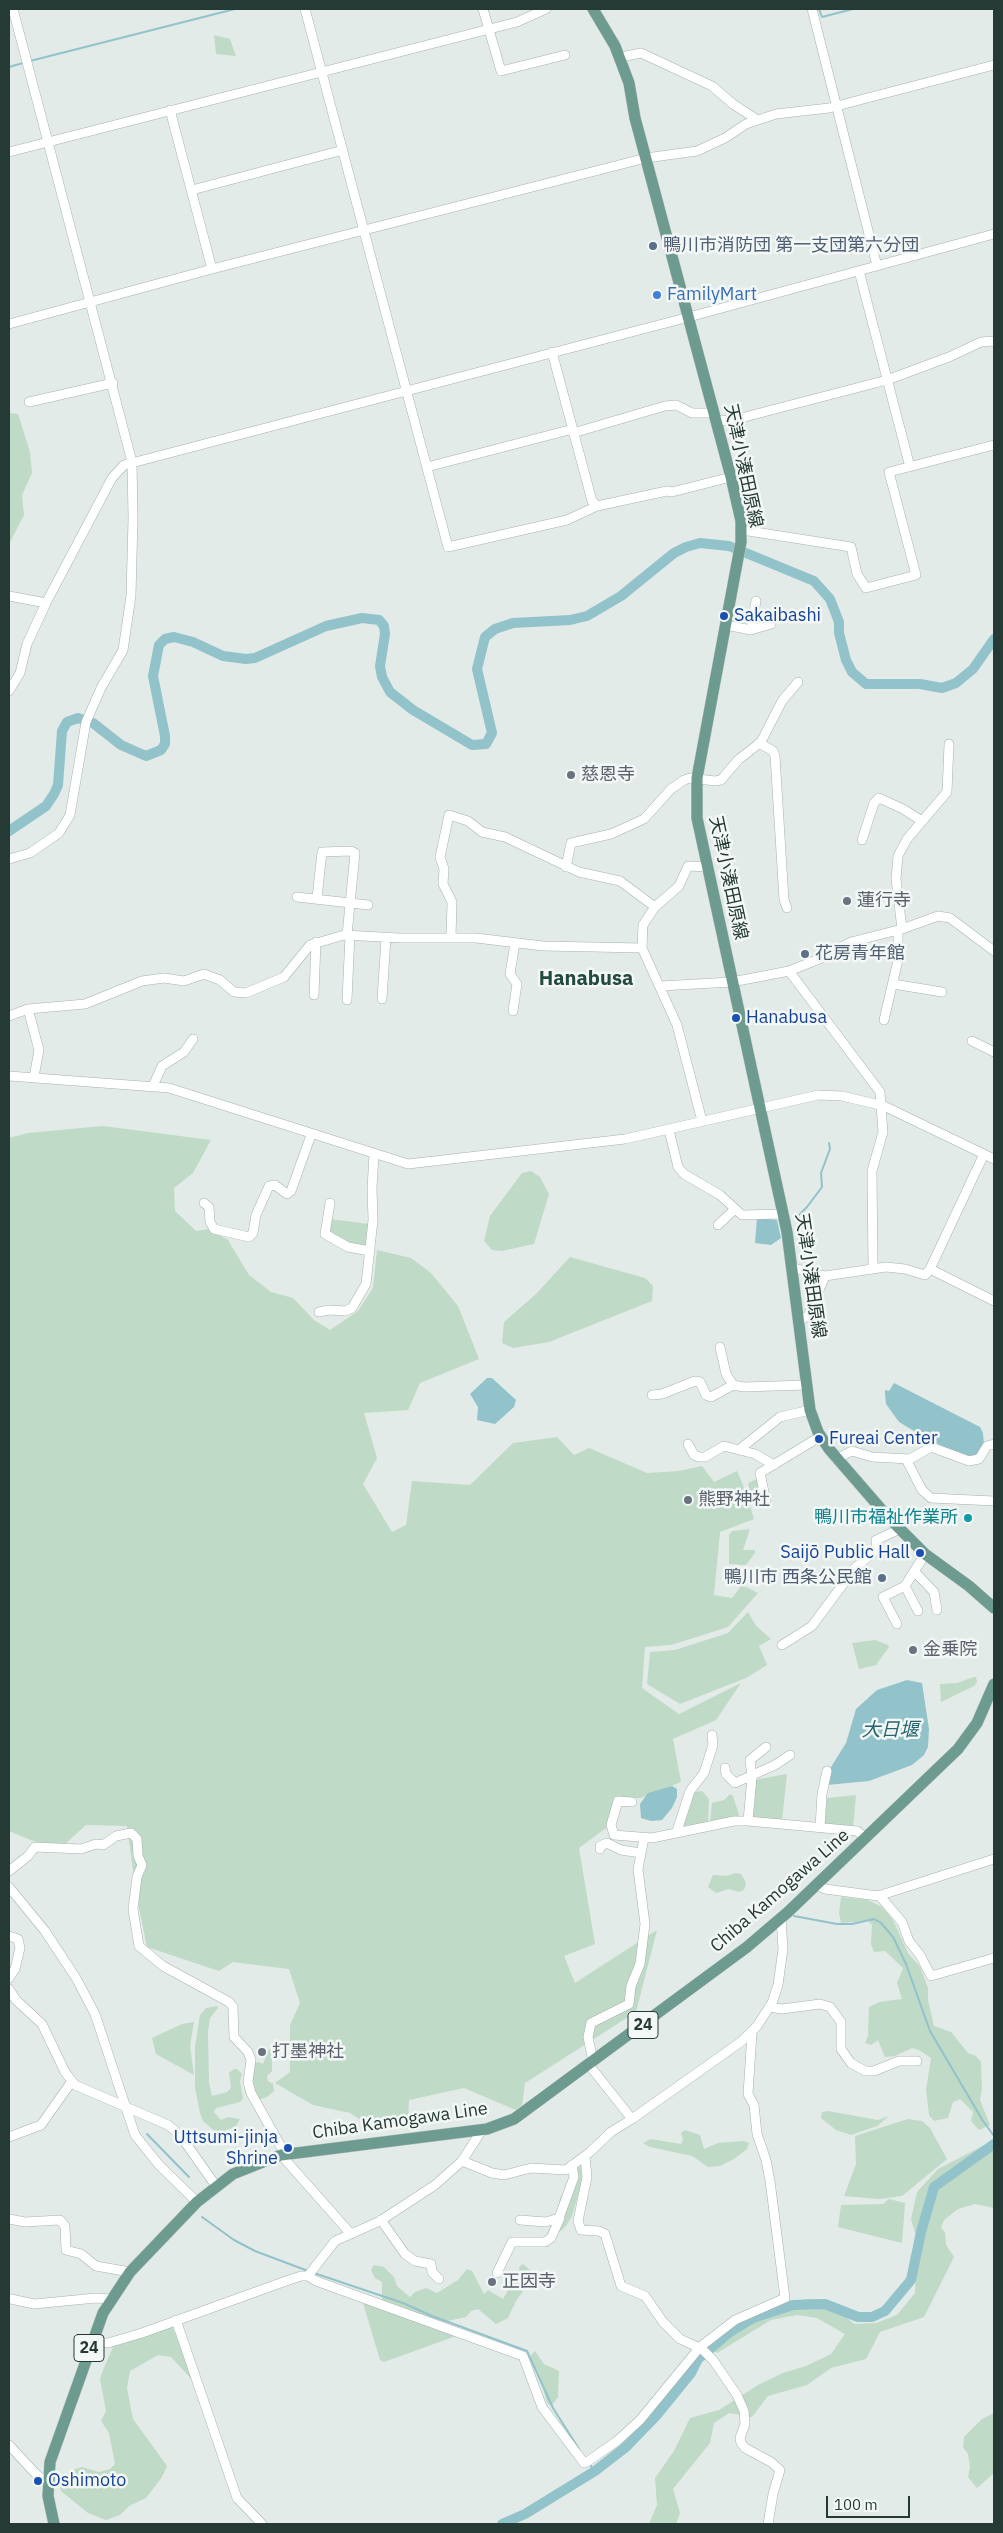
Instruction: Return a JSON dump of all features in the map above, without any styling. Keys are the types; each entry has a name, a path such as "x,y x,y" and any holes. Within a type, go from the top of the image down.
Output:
{"main road":[{"name":"天津小湊田原線","path":"593,9 621,57 731,477 742,530 738,561 697,778 697,818 706,867 784,1214 794,1268 810,1410 821,1436 836,1459 900,1530 925,1554 969,1586 994,1608"},
{"name":"Chiba Kamogawa Line","path":"54,2524 48,2496 48,2478 55,2446 91,2342 110,2300 130,2272 197,2202 216,2186 242,2169 283,2155 482,2130 514,2119 742,1951 781,1918 961,1745 977,1723 994,1684"}],"street":[{"path":"9,859 30,853 62,828 73,803 80,745 86,722 93,704 123,650 131,596 132,462 113,383 13,9"},
{"path":"305,9 343,150 362,230 407,390 448,547 567,520 597,506 667,491 672,492 731,477"},
{"path":"483,9 501,71 565,55"},
{"path":"9,152 517,22 546,9"},
{"path":"812,9 878,266"},
{"path":"621,57 641,53 712,86 732,104 756,119"},
{"path":"9,324 212,269 646,158 697,151 725,138 756,119 776,114 836,106 994,65"},
{"path":"170,110 212,269"},
{"path":"192,190 343,150"},
{"path":"9,690 20,673 27,644 46,604 112,478 124,464 689,317 994,234"},
{"path":"859,271 910,466"},
{"path":"426,467 665,406 676,405 692,413 733,420 887,380 949,357 981,342 994,341"},
{"path":"552,352 592,501 597,506"},
{"path":"29,402 113,383"},
{"path":"742,530 851,547 857,574 866,588 916,575 889,472 994,445"},
{"path":"9,596 46,604"},
{"path":"751,630 756,602"},
{"path":"726,625 751,630 771,624"},
{"path":"566,867 571,843 622,830 644,819 671,789 684,780 697,778 721,780 738,760 759,743 782,701 798,682"},
{"path":"759,743 773,751 775,756 784,900 787,908"},
{"path":"884,1020 898,960 900,929 896,864 904,843 947,792 949,744"},
{"path":"862,840 874,803 879,798 904,809 922,821"},
{"path":"451,937 452,902 443,884 444,869 440,857 449,815 468,821 482,832 505,837 566,867 579,872 620,881 655,907"},
{"path":"317,898 322,852 351,851 355,853 350,902 348,1000"},
{"path":"702,1121 677,1025 642,948 643,925 655,907 679,886 688,866 706,867"},
{"path":"297,897 368,905"},
{"path":"660,986 732,982 789,971 819,959 842,945 941,916 950,918 994,950"},
{"path":"9,1016 28,1009 85,1004 142,981 164,978 184,981 204,974 220,980 234,992 246,993 284,977 310,945 349,935 386,938 451,937 543,946 642,948"},
{"path":"382,999 386,938"},
{"path":"314,995 316,942"},
{"path":"513,1011 517,984 510,974 515,943"},
{"path":"789,971 880,1092 882,1132 872,1171 873,1268"},
{"path":"893,984 942,992"},
{"path":"28,1009 39,1050 34,1077"},
{"path":"153,1086 162,1066 184,1052 193,1039"},
{"path":"972,1042 994,1052"},
{"path":"9,1076 169,1088 311,1135 408,1164 625,1139 818,1095 842,1096 882,1106 994,1159"},
{"path":"669,1130 678,1167 684,1174 720,1195 742,1215 784,1214"},
{"path":"204,1203 208,1207 210,1222 214,1229 249,1237 253,1233 256,1215 269,1186 275,1185 287,1194 291,1191 311,1135"},
{"path":"794,1268 825,1276 873,1268 905,1268 925,1275 930,1269 984,1154"},
{"path":"319,1312 329,1310 345,1311 352,1308 366,1284 374,1220 372,1188 374,1155"},
{"path":"330,1203 325,1234 348,1247 370,1251"},
{"path":"718,1225 735,1209"},
{"path":"930,1269 994,1301"},
{"path":"800,1320 808,1316 825,1276"},
{"path":"720,1347 726,1374 734,1385"},
{"path":"652,1395 662,1394 695,1381 700,1382 706,1395 711,1397 734,1385 744,1387 806,1385"},
{"path":"740,1449 780,1417 810,1410"},
{"path":"766,1502 760,1473 821,1436"},
{"path":"688,1444 694,1455 699,1457 705,1457 724,1446 740,1449 774,1464"},
{"path":"836,1459 852,1451 872,1456 914,1458 931,1447 961,1458 974,1460 978,1459 989,1444 994,1444"},
{"path":"906,1459 922,1490 931,1498 994,1501"},
{"path":"782,1645 812,1626 855,1568 877,1549 876,1540 900,1530"},
{"path":"897,1624 883,1597 905,1586 925,1554"},
{"path":"914,1571 934,1592 937,1610"},
{"path":"905,1586 918,1610"},
{"path":"677,1831 690,1791 704,1772 712,1745 712,1735"},
{"path":"748,1822 752,1776 750,1760 766,1747"},
{"path":"725,1768 726,1774 735,1784 790,1755"},
{"path":"820,1828 822,1794 827,1771"},
{"path":"632,1802 618,1801 611,1825 612,1831 621,1836 652,1838 677,1831 734,1821 857,1831 866,1838"},
{"path":"9,1871 28,1856 35,1847 81,1849 96,1844 103,1845 116,1836 131,1833 137,1839 138,1856 142,1865 137,1877 133,1909 139,1946 163,1966 230,2002 233,2007 234,2037 248,2052 251,2060 248,2082 251,2093 283,2155 351,2234"},
{"path":"632,2120 591,2063 588,2037 591,2023 629,2004 632,1986 640,1964 645,1924 638,1869 644,1838"},
{"path":"600,1849 600,1846 607,1843 621,1850 641,1853"},
{"path":"817,1885 838,1892 879,1895 994,1859"},
{"path":"9,1887 45,1931 76,1978 95,2014 135,2135 144,2148 197,2202"},
{"path":"879,1895 902,1922 909,1941 920,1954 931,1976 994,1958"},
{"path":"462,2161 492,2173 504,2175 531,2168 566,2170 585,2156 601,2139 632,2120 752,2032 769,2007 782,1965 783,1936 781,1918"},
{"path":"9,1936 18,1939 20,1948 15,1969 9,1978"},
{"path":"9,1989 16,2000 42,2024 72,2081 83,2090 124,2105 168,2125 180,2135 216,2186"},
{"path":"769,2007 782,2008 820,2004 830,2007 841,2022 841,2049 851,2063 865,2071 874,2071 899,2061 918,2061"},
{"path":"308,2276 316,2281 523,2356 542,2407 584,2463 617,2441 640,2420 701,2348 735,2320 782,2301 786,2295 768,2167 757,2134 754,2105 748,2094 752,2032"},
{"path":"9,2137 41,2125 72,2081"},
{"path":"91,2342 108,2343 142,2333 286,2281 308,2276 330,2246 381,2220 434,2185 462,2161 482,2130"},
{"path":"585,2156 587,2182 578,2221 581,2230 599,2231 604,2234 621,2286 645,2296 674,2334 680,2339 701,2348 713,2360 737,2396 744,2410 745,2424 740,2438 741,2443 780,2470 773,2494 768,2524"},
{"path":"497,2273 512,2242 545,2242 551,2238 574,2177 572,2166"},
{"path":"520,2220 546,2222 560,2218"},
{"path":"9,2219 25,2222 60,2220 65,2226 66,2250 82,2254 96,2266 130,2272"},
{"path":"381,2220 405,2254 415,2261 431,2264 432,2272 438,2279"},
{"path":"11,2299 34,2304 96,2298 110,2300"},
{"path":"176,2320 237,2498 262,2524"},
{"path":"9,2445 12,2457 40,2478 48,2478"}],"green space":[{"path":"214,35 230,39 236,56 216,54"},
{"path":"9,413 18,414 30,452 32,473 22,495 24,515 9,544"},
{"path":"103,1126 211,1140 193,1173 174,1188 175,1211 196,1231 209,1229 228,1240 249,1275 271,1292 293,1298 314,1320 330,1330 358,1311 373,1288 377,1250 411,1258 431,1273 458,1306 479,1359 420,1383 408,1410 364,1413 377,1458 363,1484 392,1532 406,1525 412,1481 470,1485 513,1443 557,1437 574,1455 589,1448 647,1473 679,1471 702,1466 714,1482 737,1471 743,1485 754,1519 720,1532 714,1595 732,1598 742,1585 758,1593 728,1627 671,1645 645,1647 642,1688 679,1714 741,1683 716,1720 673,1739 681,1782 641,1798 614,1797 606,1828 579,1848 595,1944 564,1956 575,1983 657,1930 636,2012 525,2083 522,2105 516,2110 464,2088 409,2100 408,2119 364,2122 350,2113 313,2105 275,2083 290,2072 290,2025 300,2003 289,1969 233,1962 219,1971 147,1947 136,1893 127,1826 86,1825 65,1844 38,1843 9,1831 9,1138 28,1133"},
{"path":"531,1171 540,1177 549,1194 534,1244 502,1251 492,1250 484,1241 490,1216 522,1173"},
{"path":"329,1219 370,1224 369,1247 346,1242 328,1231"},
{"path":"570,1257 645,1278 653,1286 652,1301 549,1342 513,1348 502,1343 504,1322 536,1294"},
{"path":"759,1478 765,1502 752,1502 748,1483"},
{"path":"750,1529 743,1550 755,1550 755,1553 746,1565 729,1564 729,1535 732,1531"},
{"path":"748,1612 756,1626 771,1639 759,1646 767,1665 746,1678 680,1704 647,1684 650,1652 675,1650 728,1633"},
{"path":"875,1640 889,1647 876,1665 859,1669 852,1643"},
{"path":"976,1677 977,1682 974,1686 941,1702 940,1684 957,1683"},
{"path":"787,1774 782,1821 751,1817 754,1780"},
{"path":"702,1791 709,1799 708,1823 683,1826 689,1799 694,1792"},
{"path":"730,1794 733,1796 740,1818 710,1822 712,1803 724,1800"},
{"path":"856,1795 853,1828 824,1824 827,1798"},
{"path":"735,1873 741,1874 744,1879 746,1883 744,1890 739,1892 729,1889 716,1893 708,1887 713,1875 727,1876"},
{"path":"841,1897 868,1900 882,1907 893,1920 908,1953 920,1967 928,1988 928,2000 934,2026 951,2032 968,2053 976,2056 981,2062 982,2088 980,2100 990,2125 979,2130 971,2121 973,2112 960,2099 953,2102 948,2118 934,2121 929,2115 926,2090 931,2058 912,2048 895,2056 885,2057 878,2040 871,2045 865,2043 868,2036 869,2007 879,2002 902,1999 897,1983 903,1968 885,1951 874,1952 871,1944 872,1925 868,1921 841,1923 839,1913"},
{"path":"217,2006 218,2008 210,2018 208,2032 209,2083 212,2096 227,2092 231,2088 229,2073 237,2069 242,2074 240,2081 243,2099 240,2102 216,2108 214,2112 221,2120 228,2117 240,2119 236,2126 218,2134 203,2121 195,2088 195,2047 200,2015 206,2008"},
{"path":"194,2022 190,2046 194,2075 156,2054 152,2038 182,2024"},
{"path":"269,2049 272,2050 272,2071 267,2076 268,2081 273,2084 274,2091 267,2097 258,2100 249,2099 245,2093 244,2080 246,2072 251,2064 258,2062 263,2064"},
{"path":"828,2111 878,2120 889,2116 877,2126 851,2135 836,2130 821,2118 822,2112"},
{"path":"908,2119 922,2121 930,2128 947,2159 902,2196 879,2199 844,2196 856,2164 855,2136"},
{"path":"685,2130 700,2135 704,2149 718,2143 744,2141 749,2143 747,2149 734,2159 720,2166 708,2167 692,2156 650,2147 643,2143 651,2139 681,2144 683,2140 681,2133"},
{"path":"994,2140 994,2208 975,2204 958,2209 944,2220 941,2228 945,2232 946,2245 954,2257 924,2317 880,2332 866,2359 831,2368 807,2385 768,2396 752,2417 729,2413 714,2423 710,2443 673,2489 680,2513 676,2524 649,2524 657,2505 655,2478 674,2451 690,2418 719,2410 758,2385 831,2354 845,2334 817,2318 797,2315 771,2320 717,2353 707,2347 738,2322 767,2309 805,2299 820,2299 831,2310 846,2317 854,2324 876,2323 897,2315 915,2293 918,2242 911,2219 917,2192 938,2169"},
{"path":"581,2166 582,2181 572,2216 566,2226 549,2242 547,2234 558,2210 560,2198 568,2187 570,2173"},
{"path":"889,2199 905,2203 902,2243 838,2227 841,2205 883,2204"},
{"path":"523,2264 531,2271 528,2284 516,2301 508,2318 496,2324 478,2309 471,2311 466,2317 443,2322 382,2300 382,2282 375,2278 371,2270 374,2265 384,2267 394,2277 397,2286 410,2297 415,2292 426,2288 437,2293 458,2280 467,2269 472,2271 484,2294 488,2290 503,2299 511,2285 520,2276 519,2267"},
{"path":"363,2303 459,2335 384,2362 380,2360"},
{"path":"172,2326 195,2383 171,2357 158,2355 130,2371 127,2388 133,2419 167,2466 162,2477 146,2498 129,2506 120,2515 106,2520 88,2513 61,2491 59,2483 66,2474 75,2469 82,2467 99,2472 110,2469 115,2464 109,2433 101,2421 106,2411 100,2379 113,2347"},
{"path":"535,2351 544,2364 559,2371 558,2397 553,2404 549,2405 547,2403 539,2374 531,2362 531,2355"},
{"path":"994,2413 994,2473 977,2488 968,2477 970,2467 968,2454 963,2447 964,2437 982,2419"}],"water":[{"path":"757,1218 777,1220 781,1238 771,1245 755,1243"},
{"path":"487,1378 492,1378 516,1400 514,1407 495,1424 477,1420 478,1407 470,1394"},
{"path":"894,1383 980,1427 983,1433 984,1446 975,1457 966,1457 929,1440 899,1422 886,1404 885,1390 889,1391"},
{"name":"大日堰","path":"907,1680 922,1683 929,1729 928,1747 924,1755 912,1765 869,1781 827,1785 831,1767 846,1743 856,1709 877,1690"},
{"path":"672,1786 677,1789 677,1797 672,1808 662,1820 651,1821 641,1818 640,1804 648,1793"}],"waterway":[{"path":"30,61 235,9"},
{"path":"819,9 822,17 853,9"},
{"path":"9,67 23,63"},
{"path":"9,831 46,806 54,794 58,785 62,731 67,722 78,718 93,723 121,745 146,756 161,750 165,744 165,736 153,676 159,645 165,639 174,637 193,642 223,656 246,659 255,658 326,626 362,618 379,620 384,626 385,634 380,666 382,677 390,692 413,710 472,745 486,744 492,733 477,669 485,637 495,629 513,623 570,620 587,616 621,596 674,553 700,543 729,546 814,581 830,599 839,622 839,633 846,660 852,672 866,684 920,684 942,688 956,683 973,669 994,639"},
{"path":"795,1219 822,1187 821,1173 830,1149 829,1143"},
{"path":"794,1916 837,1924 852,1924 874,1919 881,1923 893,1937 906,1964 930,2031 983,2121 994,2136"},
{"path":"147,2134 189,2177"},
{"path":"502,2524 525,2514 595,2471 626,2447 656,2416 691,2373 698,2359 730,2332 753,2318 793,2305 825,2304 858,2317 872,2317 885,2311 911,2280 921,2232 934,2187 994,2144"},
{"path":"202,2217 234,2240 255,2251 308,2271"},
{"path":"314,2273 403,2303 432,2316 527,2351 553,2408 579,2449"},
{"path":"590,2465 595,2471"}],"place":[{"name":"鴨川市消防団 第一支団第六分団","path":"653,246"},
{"name":"FamilyMart","path":"657,295"},
{"name":"Sakaibashi","path":"724,616"},
{"name":"慈恩寺","path":"571,775"},
{"name":"蓮行寺","path":"847,901"},
{"name":"花房青年館","path":"805,954"},
{"name":"Hanabusa","path":"736,1018"},
{"name":"Fureai Center","path":"819,1439"},
{"name":"熊野神社","path":"688,1500"},
{"name":"鴨川市福祉作業所","path":"968,1518"},
{"name":"Saijō Public Hall","path":"920,1553"},
{"name":"鴨川市 西条公民館","path":"882,1578"},
{"name":"金乗院","path":"913,1650"},
{"name":"打墨神社","path":"262,2052"},
{"name":"Uttsumi-jinja Shrine","path":"288,2148"},
{"name":"正因寺","path":"492,2282"},
{"name":"Oshimoto","path":"38,2481"}],"district":[{"name":"Hanabusa","path":"586,979"}]}
